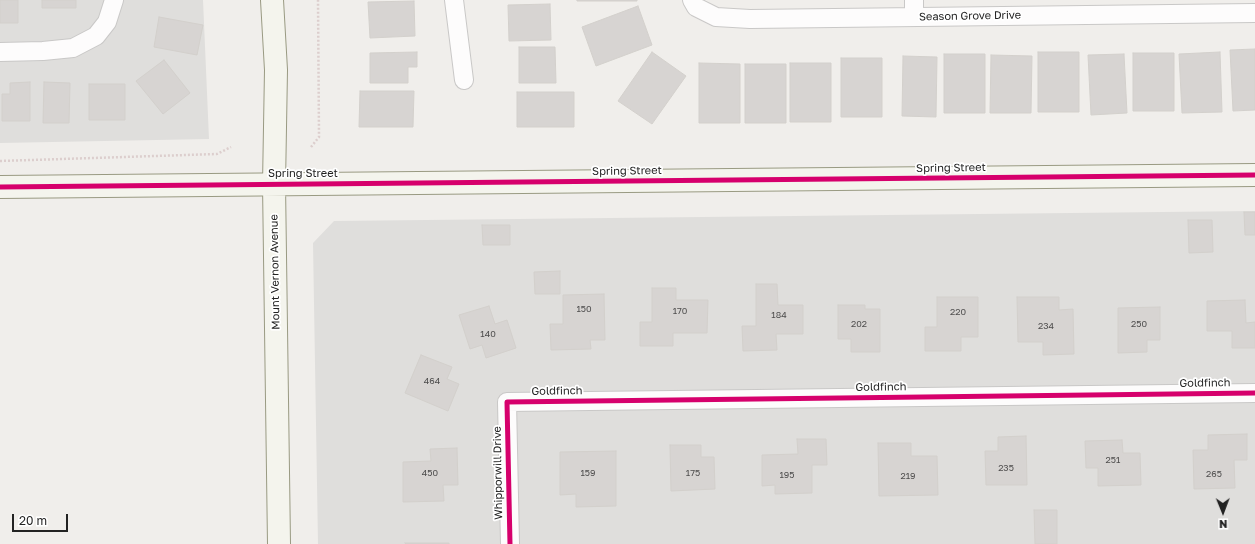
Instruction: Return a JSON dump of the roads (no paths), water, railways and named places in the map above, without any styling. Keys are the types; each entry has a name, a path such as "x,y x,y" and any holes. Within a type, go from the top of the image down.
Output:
{"street":[{"path":"0,52 43,51 73,48 96,36 107,22 114,0"},
{"name":"Mount Vernon Avenue","path":"272,0 276,70 274,184 279,544"},
{"path":"454,0 464,80"},
{"name":"Season Grove Drive","path":"692,0 696,7 716,17 750,19 914,9 1157,7 1255,13"},
{"name":"Spring Street","path":"0,186 1255,175"},
{"name":"Goldfinch","path":"507,402 1255,393"},
{"name":"Whipporwill Drive","path":"507,402 510,544"}]}
